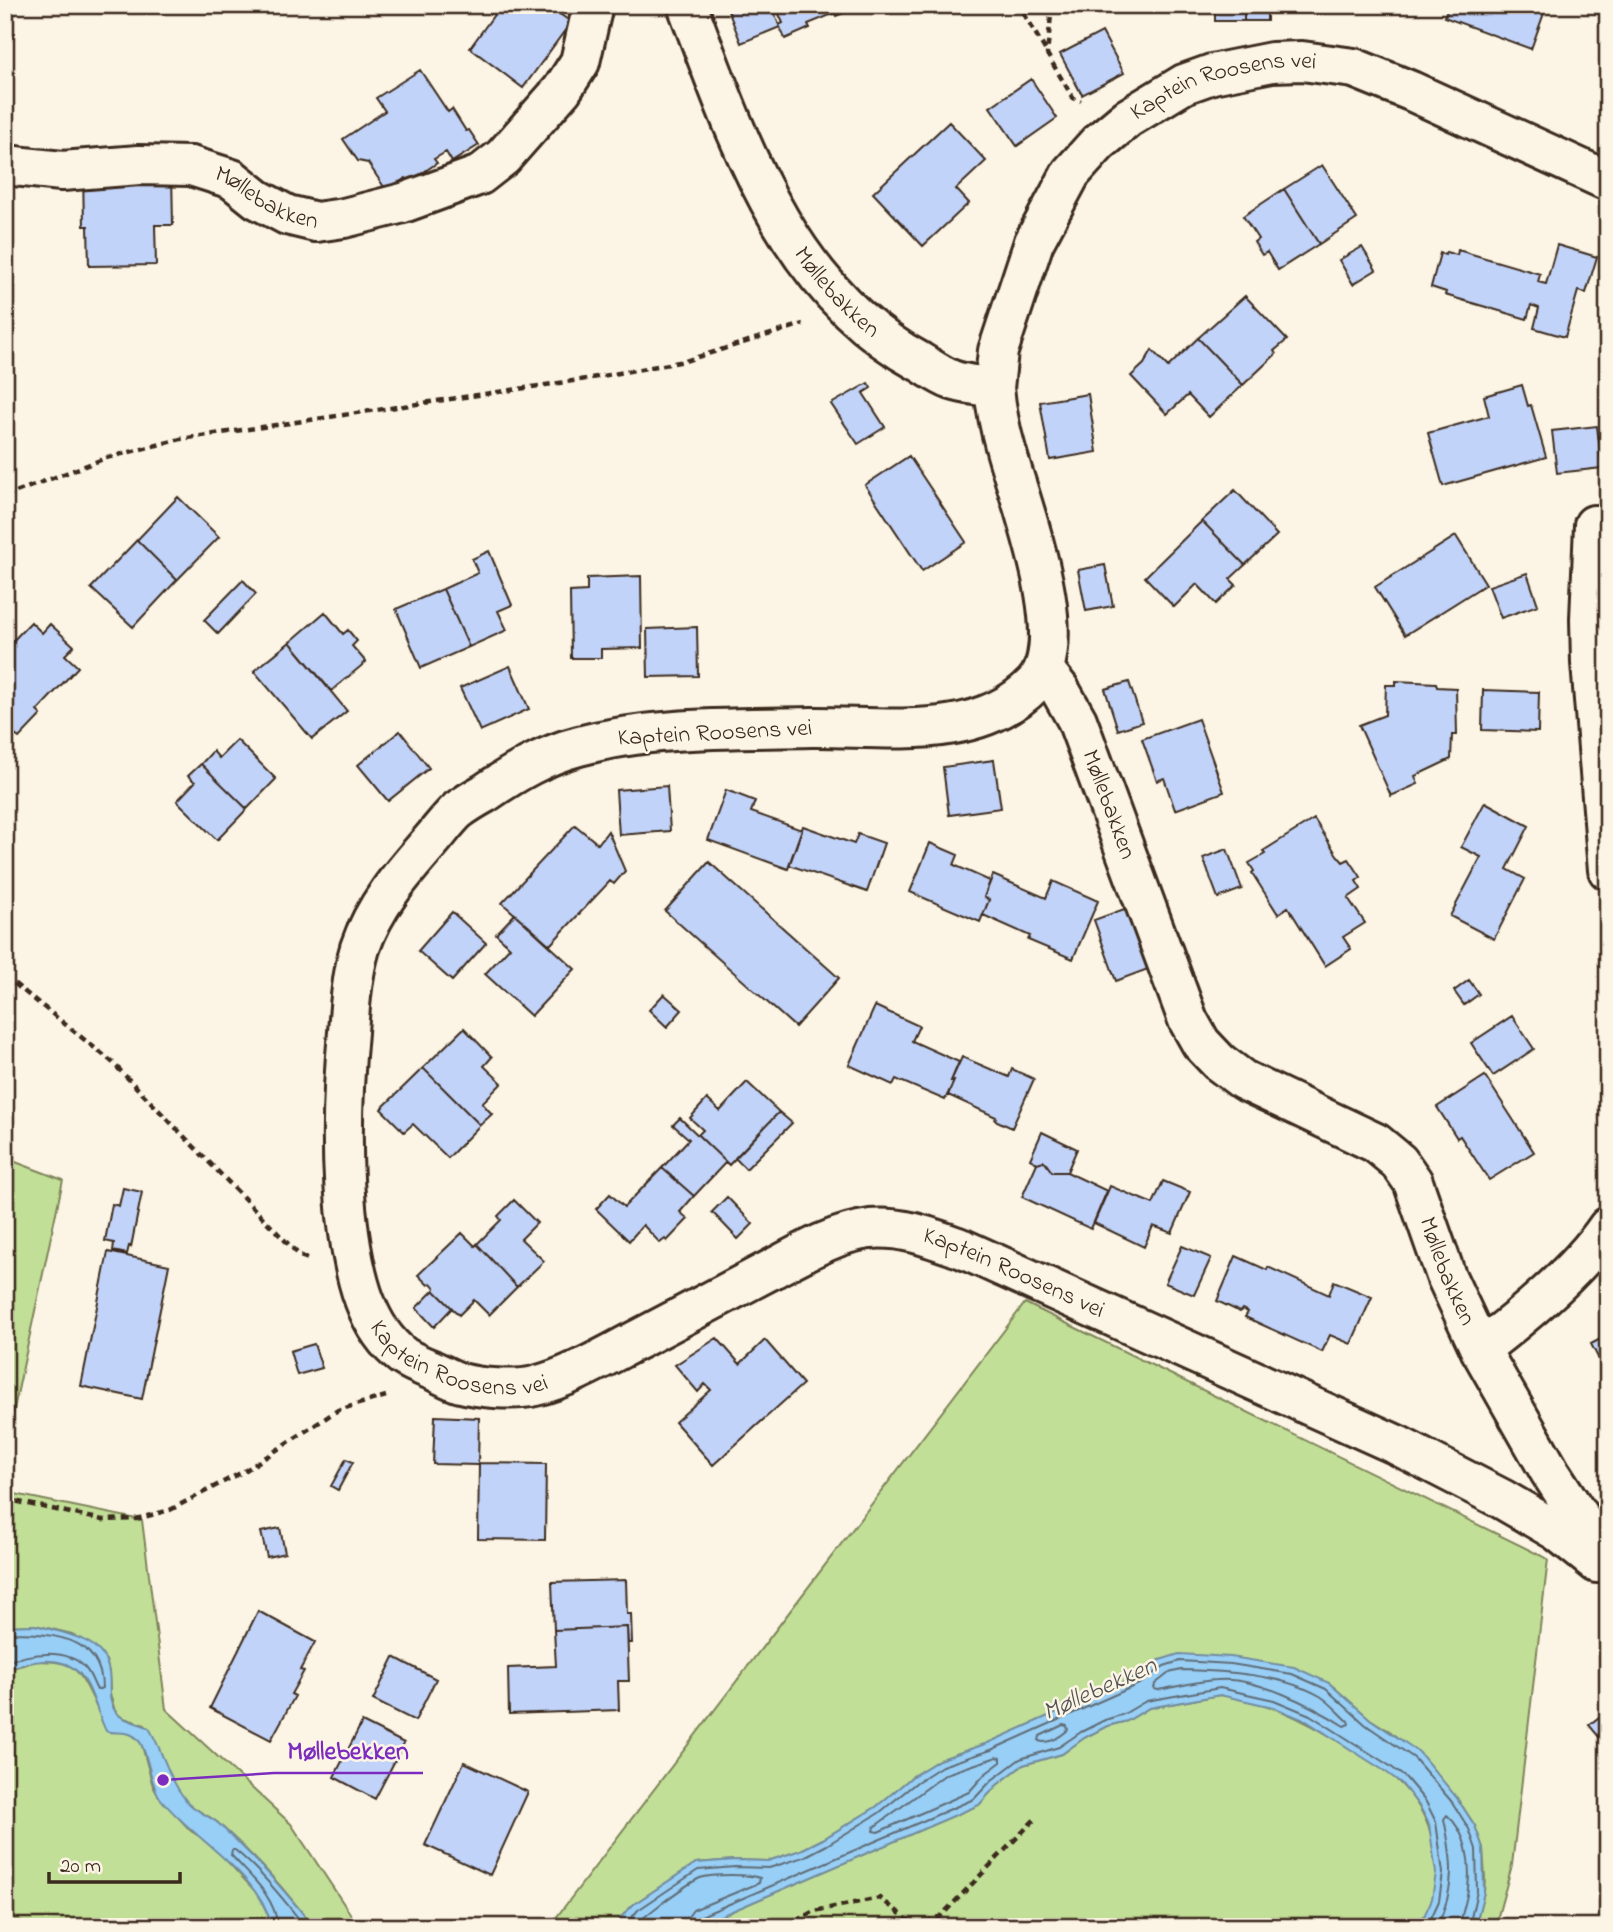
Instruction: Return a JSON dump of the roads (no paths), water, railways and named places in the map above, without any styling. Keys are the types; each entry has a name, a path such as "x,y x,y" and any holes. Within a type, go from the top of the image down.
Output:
{"street":[{"name":"Møllebakken","path":"5,165 62,171 139,165 191,166 232,179 257,199 287,215 316,222 403,203 480,176 503,157 562,90 580,62 593,5"},
{"name":"Møllebakken","path":"687,5 744,150 770,203 818,277 847,310 900,352 953,380 995,387"},
{"name":"Kaptein Roosens vei","path":"995,387 998,351 1034,242 1071,173 1098,143 1128,118 1184,84 1212,74 1272,62 1302,61 1354,68 1411,91 1608,181"},
{"path":"995,387 997,417 1032,534 1049,623 1049,653 1045,671"},
{"path":"1594,524 1591,663 1608,870"},
{"name":"Møllebakken","path":"1045,671 1060,690 1077,720 1188,1020 1201,1043 1219,1062 1243,1080 1376,1143 1399,1162 1413,1182 1446,1276 1480,1349 1550,1472 1585,1526 1604,1568"},
{"name":"Kaptein Roosens vei","path":"1045,671 1015,700 996,711 961,723 917,728 813,727 639,733 576,746 514,773 458,811 393,885 374,916 360,947 352,986 342,1100 348,1228 356,1276 362,1297 371,1314 390,1343 406,1359 462,1383 514,1389 536,1386 587,1366 812,1248 863,1230 908,1230 963,1249 1396,1445 1502,1499 1557,1531 1604,1568"},
{"path":"1480,1349 1536,1303 1598,1241 1608,1227"}],"water":[{"path":"35,1625 81,1638 100,1651 109,1673 110,1697 115,1711 121,1717 149,1728 174,1781 188,1803 219,1824 244,1848 280,1886 313,1927 272,1927 265,1907 253,1889 160,1798 138,1739 129,1734 106,1731 83,1677 78,1672 70,1666 52,1661 33,1662 5,1670 5,1626"},
{"path":"1179,1654 1231,1657 1294,1667 1329,1683 1370,1719 1419,1752 1457,1798 1475,1826 1483,1848 1484,1892 1475,1927 1419,1927 1432,1899 1436,1873 1429,1824 1420,1807 1401,1783 1306,1721 1273,1707 1220,1695 1149,1708 1127,1721 1107,1726 1062,1754 1023,1765 997,1785 979,1805 695,1927 615,1927 634,1904 696,1863 768,1861 801,1850 876,1807 913,1776 939,1760 988,1743 1138,1676 1160,1660"}],"place":[{"name":"Møllebekken","path":"163,1780"}]}
